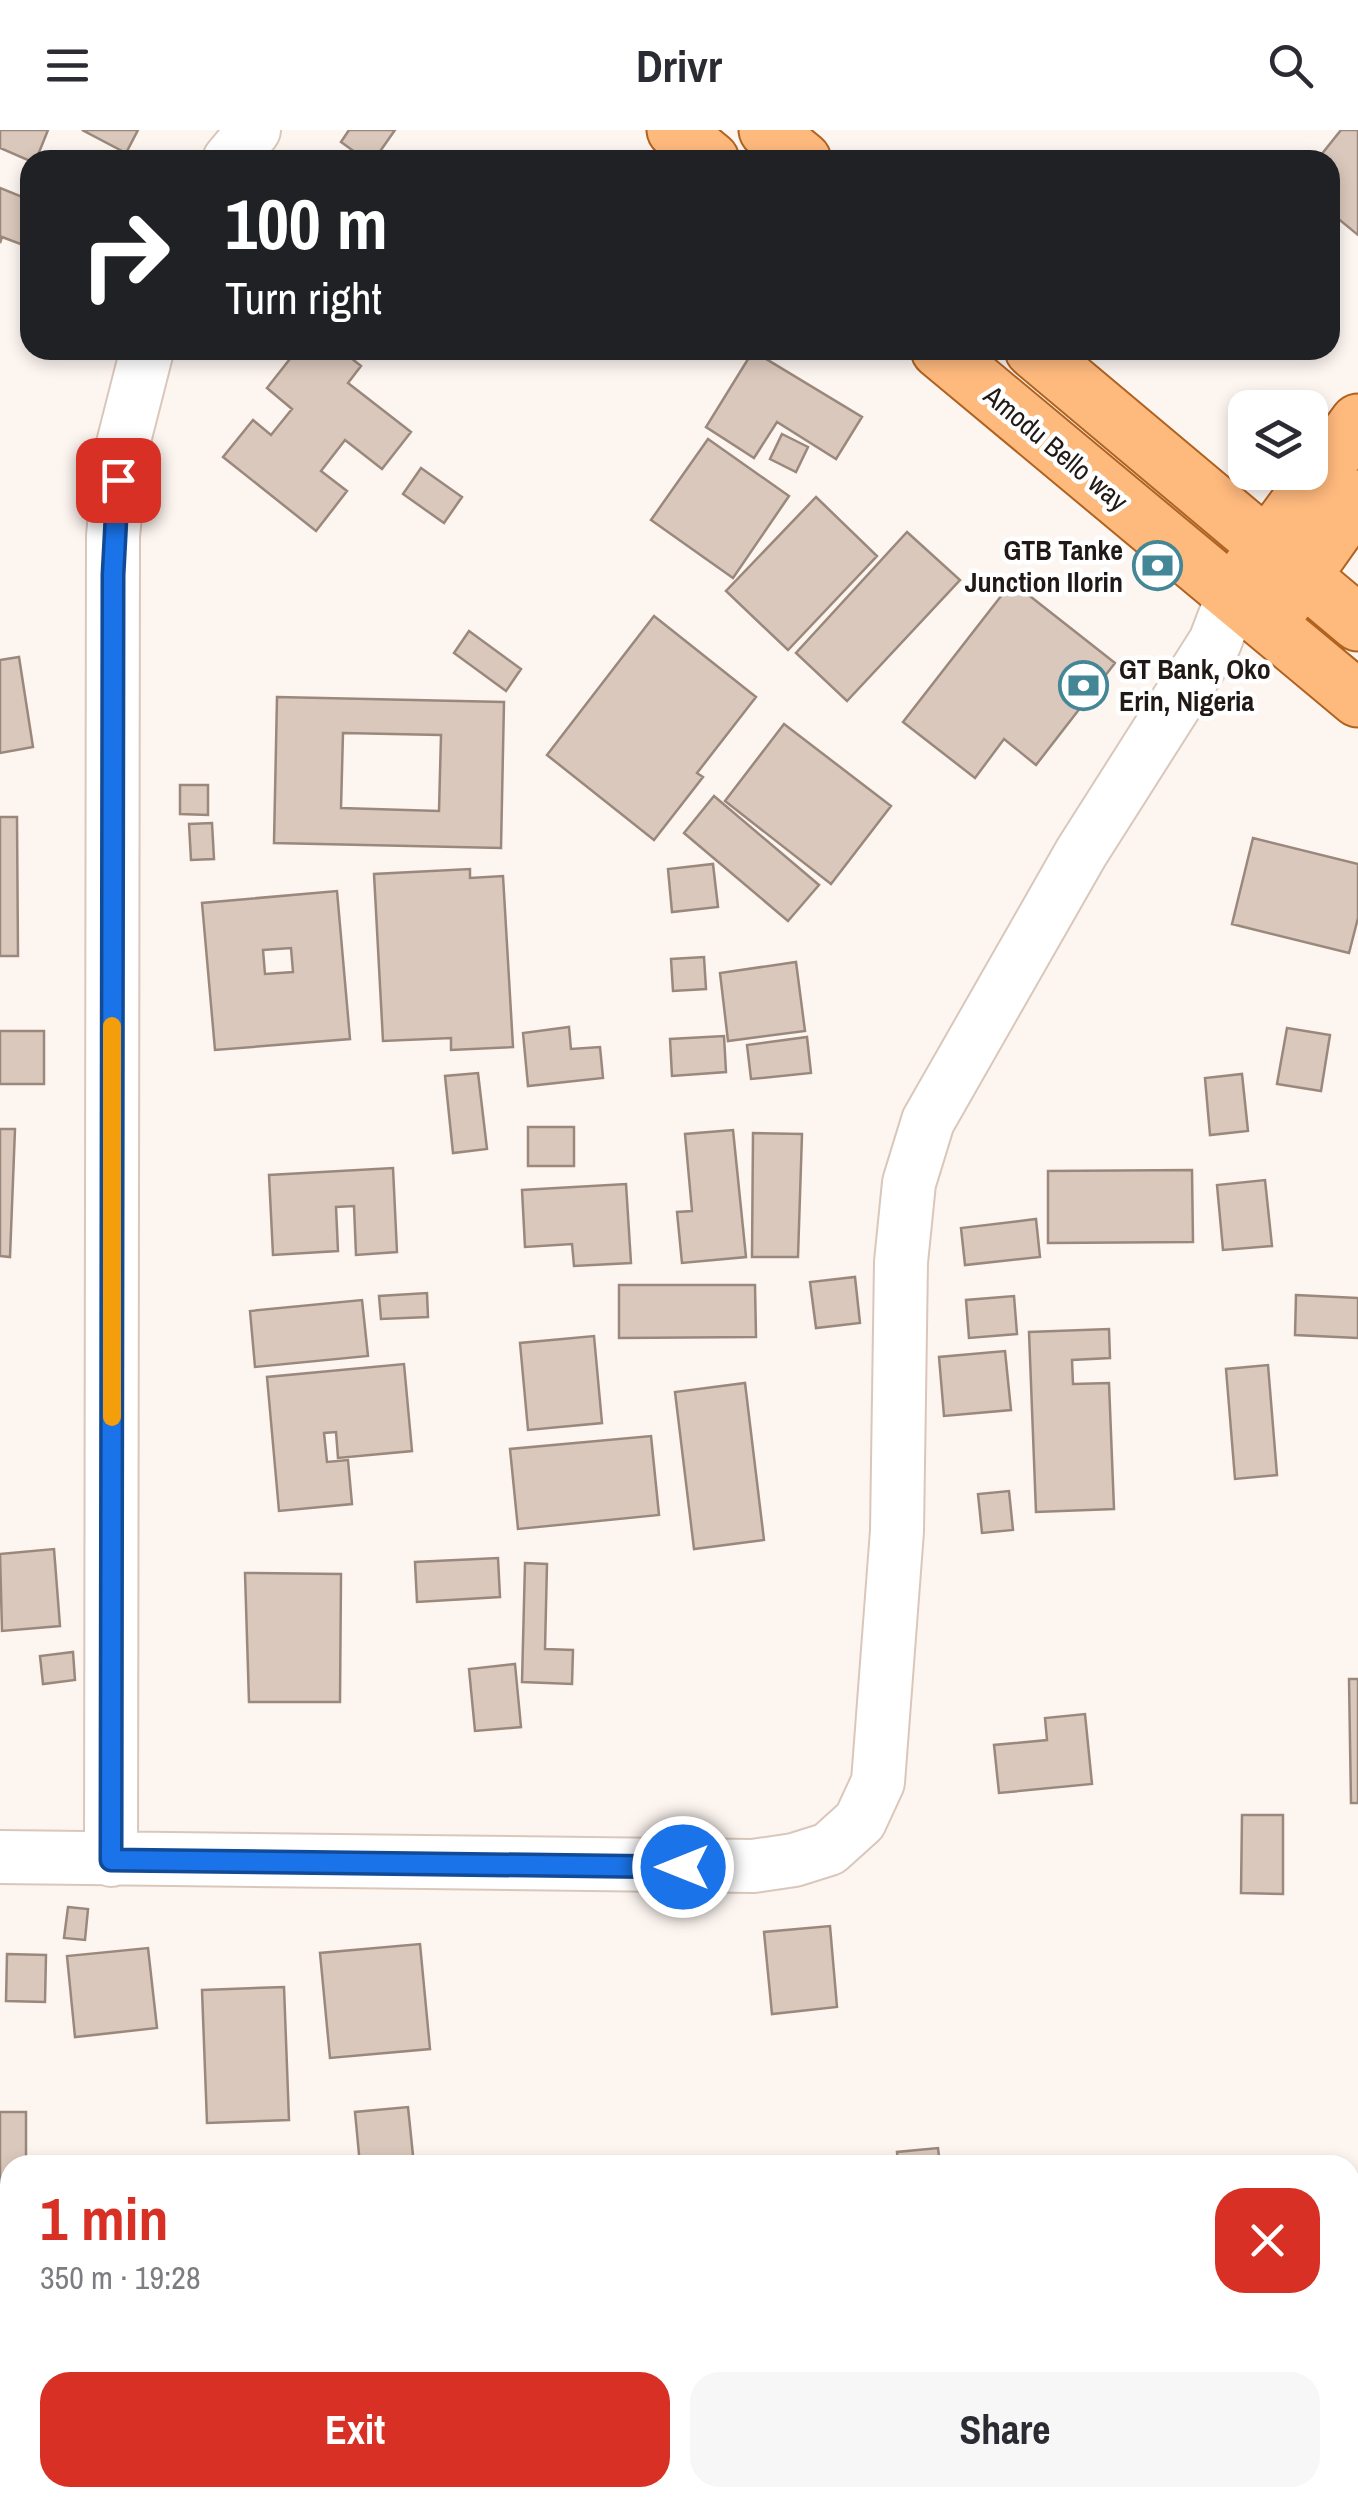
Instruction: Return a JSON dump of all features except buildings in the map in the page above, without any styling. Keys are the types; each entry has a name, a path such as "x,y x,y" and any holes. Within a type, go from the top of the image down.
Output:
{"main road":[{"path":"675,130 699,150"},
{"path":"767,130 791,150"},
{"name":"Amodu Bello way","path":"950,360 1239,620 1358,698"},
{"path":"1045,360 1358,623"},
{"path":"1239,620 1284,559 1358,422"},
{"path":"1284,559 1358,498"}],"street":[{"path":"237,150 254,130"},
{"path":"111,1860 114,536 121,452 144,360"},
{"path":"0,1857 753,1866 794,1860 829,1849 860,1821 878,1782 896,1531 897,1357 909,1183 928,1121 1102,820 1239,620"}],"slow traffic":[{"path":"112,1026 112,1417"}],"place":[{"name":"GTB Tanke Junction Ilorin","path":"1158,566"},
{"name":"GT Bank, Oko Erin, Nigeria","path":"1084,685"}],"route":[{"path":"118,480 113,575 111,1860 683,1867"}]}
